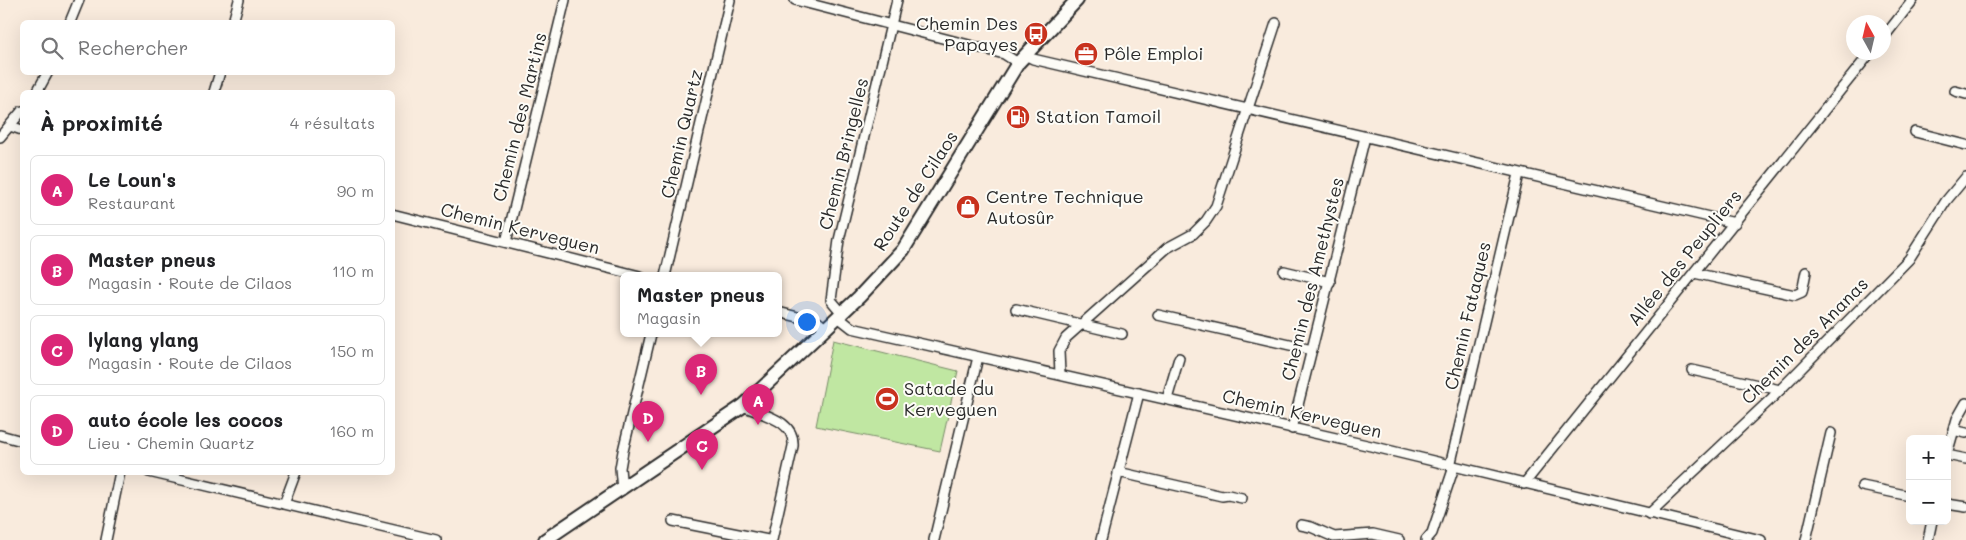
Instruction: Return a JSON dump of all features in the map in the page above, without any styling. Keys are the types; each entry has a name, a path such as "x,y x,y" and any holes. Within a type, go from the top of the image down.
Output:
{"main road":[{"name":"Route de Cilaos","path":"546,540 743,406 840,315 903,250 1021,59 1070,3"}],"street":[{"path":"71,20 79,0"},
{"path":"233,20 238,0"},
{"name":"Chemin des Martins","path":"506,242 565,0"},
{"name":"Chemin Quartz","path":"666,272 730,0"},
{"path":"795,0 1021,59 1033,59 1735,223"},
{"name":"Chemin Bringelles","path":"840,315 831,300 840,240 897,0"},
{"path":"1891,28 1913,0"},
{"path":"1060,374 1060,346 1167,248 1193,234 1206,221 1216,206 1250,109 1276,24"},
{"name":"Allée des Peupliers","path":"1524,484 1865,60"},
{"path":"38,90 46,75"},
{"path":"215,90 219,75"},
{"path":"1955,91 1966,94"},
{"path":"0,137 20,114"},
{"path":"10,126 20,129"},
{"path":"1915,132 1966,145"},
{"name":"Chemin des Amethystes","path":"1292,428 1366,137"},
{"name":"Chemin Fataques","path":"1426,540 1432,533 1452,467 1519,174"},
{"name":"Chemin des Ananas","path":"1649,514 1780,390 1909,259 1946,201 1966,177"},
{"name":"Chemin Kerveguen","path":"395,215 624,272"},
{"path":"1284,270 1330,282"},
{"path":"1694,273 1795,295 1802,292 1806,272"},
{"path":"1016,309 1122,334"},
{"path":"782,313 818,322 826,328"},
{"name":"Chemin Kerveguen","path":"840,315 852,328 1292,428 1761,540"},
{"path":"1158,315 1312,350"},
{"path":"622,490 620,468 650,337"},
{"path":"934,540 978,357"},
{"path":"1167,400 1179,358"},
{"path":"1692,370 1780,390"},
{"path":"1101,540 1139,393"},
{"path":"1951,438 1966,403"},
{"path":"743,406 787,425 792,435 793,446 772,540"},
{"path":"1953,430 1966,433"},
{"path":"1806,540 1831,433"},
{"path":"0,435 20,440"},
{"path":"1951,456 1966,460"},
{"path":"1118,472 1222,496 1228,495 1242,498"},
{"path":"106,540 119,475"},
{"path":"162,475 436,540"},
{"path":"284,504 295,475"},
{"path":"1862,486 1906,495"},
{"path":"1951,505 1966,507"},
{"path":"674,521 768,540"},
{"path":"1301,525 1311,527 1334,537 1373,534 1399,540"},
{"path":"1928,540 1931,525"}],"green space":[{"name":"Satade du Kerveguen","path":"833,340 958,371 940,451 816,426"}],"place":[{"name":"Chemin Des Papayes","path":"1036,34"},
{"name":"Pôle Emploi","path":"1086,54"},
{"name":"Station Tamoil","path":"1018,117"},
{"name":"Centre Technique Autosûr","path":"968,207"},
{"name":"Master pneus","path":"701,395"},
{"name":"Satade du Kerveguen","path":"887,399"},
{"name":"Le Loun's","path":"758,425"},
{"name":"auto école les cocos","path":"648,442"},
{"name":"lylang ylang","path":"702,470"}]}
